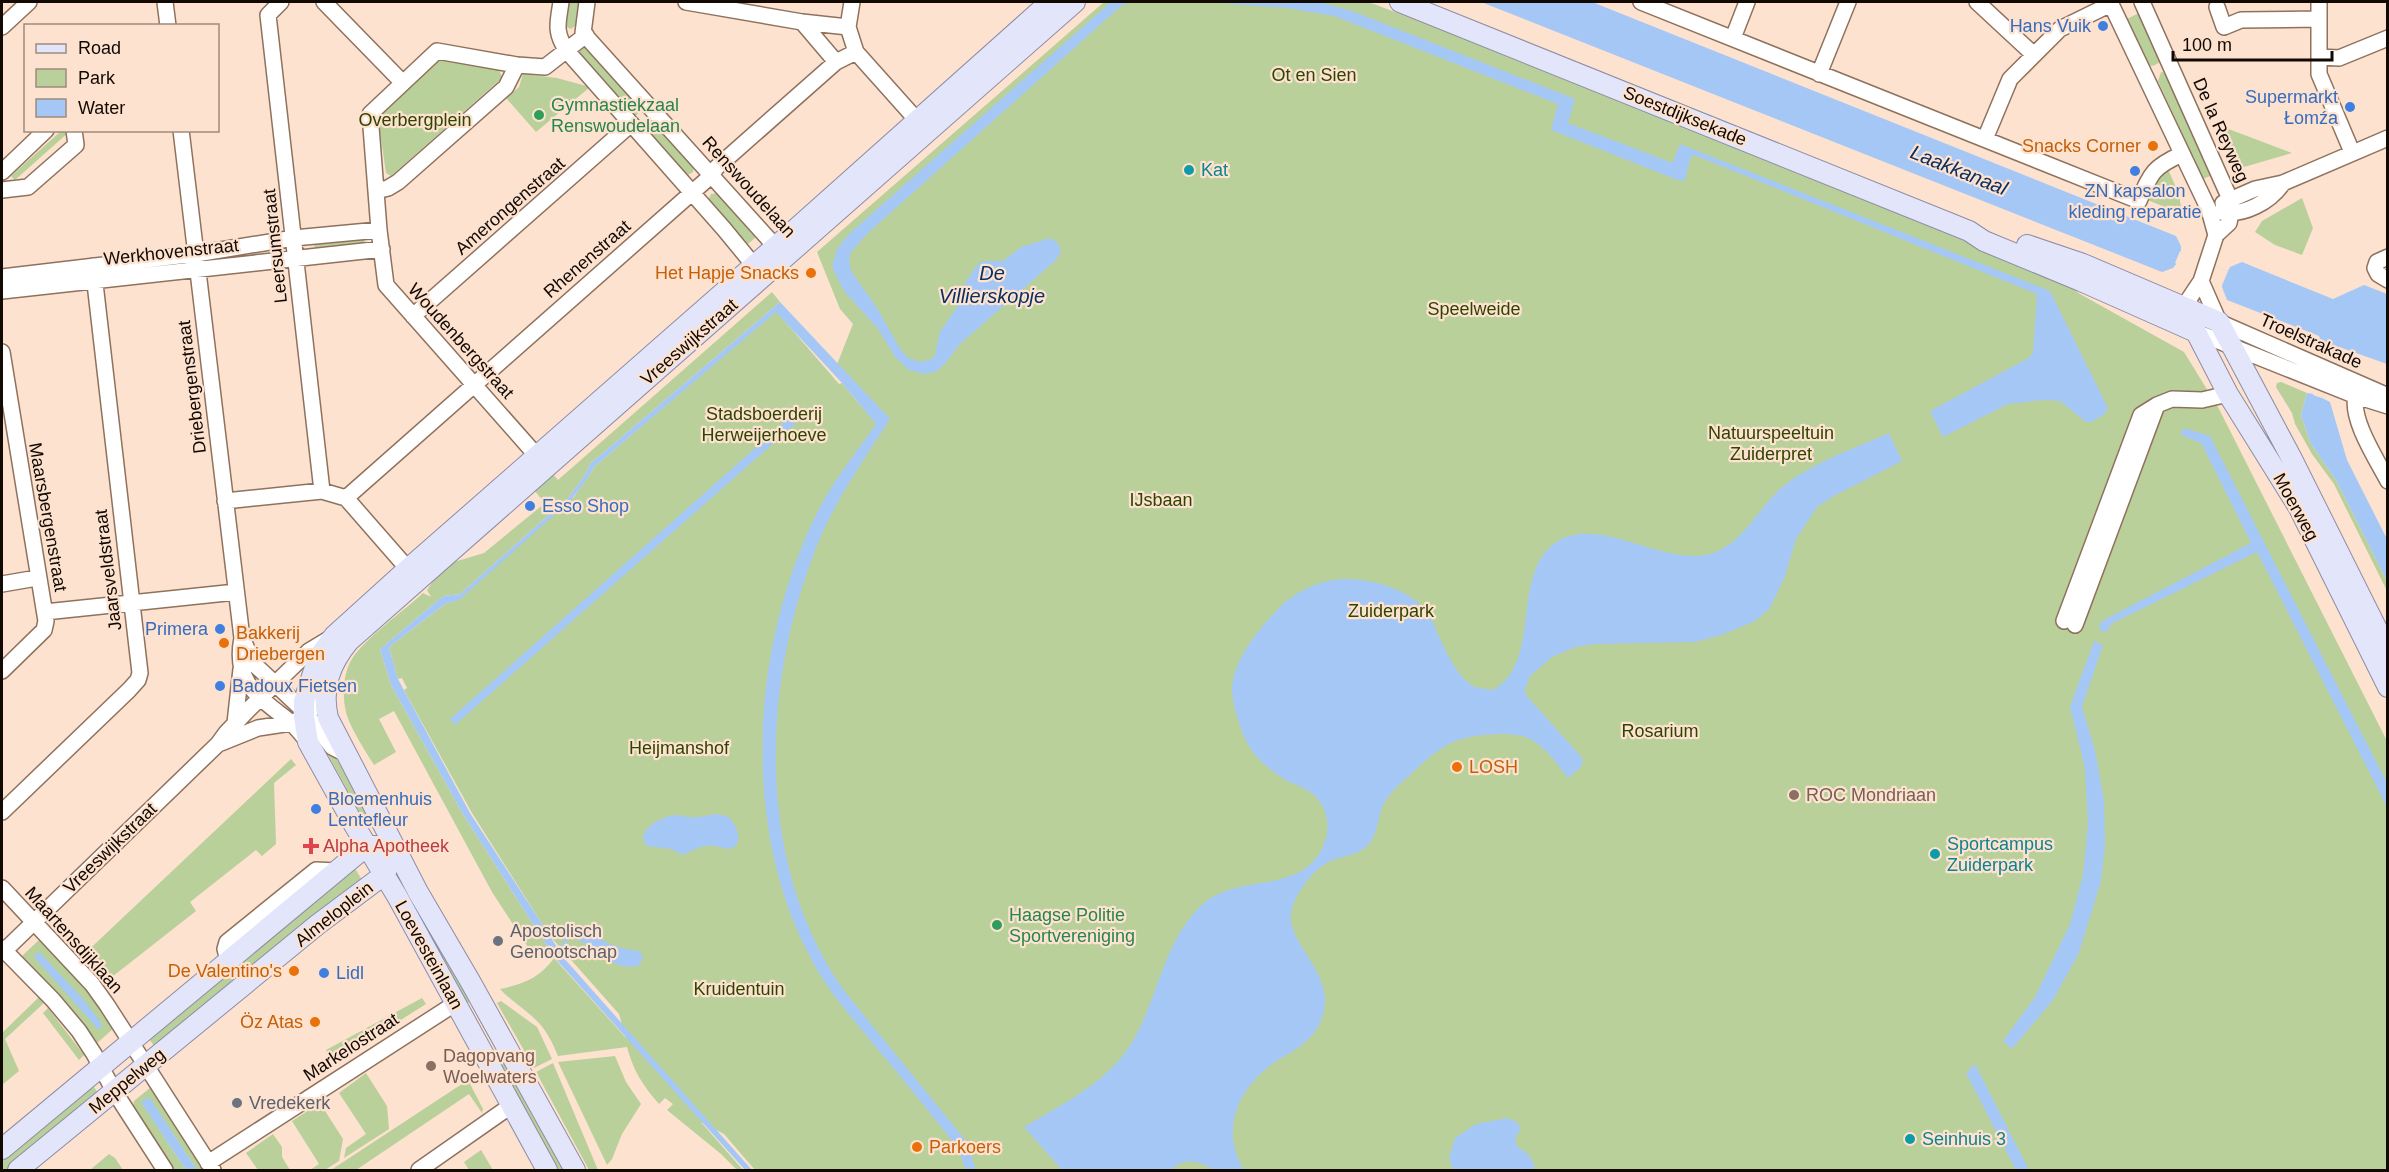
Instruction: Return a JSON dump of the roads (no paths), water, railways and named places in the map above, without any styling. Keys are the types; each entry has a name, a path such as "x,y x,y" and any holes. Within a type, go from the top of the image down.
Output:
{"main road":[{"name":"Vreeswijkstraat","path":"308,742 301,717 306,691 318,658 334,636 413,575 922,126 1076,2"},
{"name":"Soestdijksekade","path":"1400,2 1969,231 1984,241 2196,332"},
{"name":"Vreeswijkstraat","path":"922,126 1040,6"},
{"name":"Soestdijksekade","path":"1969,231 1989,233 2083,264 2218,322"},
{"name":"Moerweg","path":"2218,322 2301,478 2388,651"},
{"name":"Moerweg","path":"2196,332 2228,394 2299,508 2388,687"},
{"name":"Vreeswijkstraat","path":"324,697 329,674 341,651 413,575"},
{"path":"324,697 328,718 346,754"},
{"name":"Loevesteinlaan","path":"308,742 385,874 547,1170"},
{"name":"Loevesteinlaan","path":"346,754 418,892 575,1170"},
{"path":"367,846 394,846"},
{"name":"Almeloplein","path":"223,965 367,846"},
{"name":"Almeloplein","path":"236,992 317,925 385,874 394,846"},
{"name":"Meppelweg","path":"2,1149 223,965"},
{"name":"Meppelweg","path":"24,1169 114,1091 236,992"}],"street":[{"path":"2,27 29,2"},
{"path":"163,24 165,2"},
{"name":"Leersumstraat","path":"281,2 268,15 322,491"},
{"path":"324,2 403,83"},
{"path":"561,2 557,31 567,51 692,192 758,271"},
{"path":"586,35 583,26 587,2"},
{"path":"686,2 802,22 848,27"},
{"path":"852,2 848,27 856,52 922,126"},
{"path":"1733,38 1747,2"},
{"path":"1820,74 1848,2"},
{"path":"1977,2 2033,54"},
{"name":"De la Reyweg","path":"2142,2 2231,206"},
{"path":"2319,2 2319,74 2352,152"},
{"path":"1650,3 1820,74 2139,201 2151,174 2182,154"},
{"path":"1985,139 2010,79 2033,54 2060,28 2111,3 2209,210 2216,235"},
{"path":"2217,7 2224,27 2241,20 2319,19"},
{"path":"802,22 836,62"},
{"name":"Woudenbergstraat","path":"542,462 386,285 375,191 370,114 437,51 516,65 545,67 586,35"},
{"name":"Renswoudelaan","path":"586,35 780,252"},
{"path":"2319,57 2339,58 2388,38"},
{"name":"Rhenenstraat","path":"346,498 712,175 716,168 836,62 856,52"},
{"name":"De la Reyweg","path":"2145,75 2171,64"},
{"path":"375,191 388,188 398,182 506,87 516,65"},
{"name":"Amerongenstraat","path":"413,316 631,124"},
{"path":"2,172 44,132"},
{"path":"2,190 27,187 75,145 74,132"},
{"name":"Driebergenstraat","path":"181,132 242,639 241,669 248,685 262,701 301,717"},
{"path":"2209,210 2231,206 2252,208 2277,192 2283,183 2388,138"},
{"path":"2196,332 2190,309 2191,293 2203,272 2216,235 2229,223 2231,206"},
{"name":"Werkhovenstraat","path":"196,261 294,238 379,230"},
{"name":"Werkhovenstraat","path":"2,277 93,273 196,261 296,258 382,249"},
{"path":"2388,257 2377,262 2375,268 2378,274 2388,280"},
{"path":"2203,272 2218,322"},
{"name":"Werkhovenstraat","path":"2,291 93,273"},
{"name":"Jaarsveldstraat","path":"2,812 138,680 140,674 93,273"},
{"name":"Troelstrakade","path":"2218,322 2326,376 2356,396 2388,406"},
{"name":"Troelstrakade","path":"2196,332 2232,346 2388,396"},
{"name":"Maarsbergenstraat","path":"2,352 37,578 45,612 44,630 2,671"},
{"path":"2157,405 2107,541 2069,623 2092,548 2141,415 2157,405 2172,399 2202,400 2228,394"},
{"path":"2356,396 2354,409 2388,482"},
{"path":"225,501 322,491 346,498 413,575"},
{"path":"2092,548 2107,541"},
{"path":"2,584 37,578"},
{"path":"45,612 236,591"},
{"name":"Vreeswijkstraat","path":"2,950 234,730 274,685 309,651 334,636"},
{"name":"Driebergenstraat","path":"242,639 254,664 301,717 332,747 346,754"},
{"path":"234,730 241,669"},
{"name":"Vreeswijkstraat","path":"234,730 266,726 301,717 324,697"},
{"name":"Maartensdijklaan","path":"2,888 92,984 131,1040 211,1167"},
{"path":"2,950 53,1000 79,1031 114,1091 165,1170"},
{"name":"Markelostraat","path":"211,1167 456,1003"},
{"path":"418,1170 512,1105"}],"water":[{"name":"De Villierskopje","path":"1111,2 1131,2 1121,6 868,233 851,252 849,261 851,271 877,308 899,347 908,358 922,362 934,358 940,332 957,307 961,290 976,266 983,261 1003,261 1021,247 1050,238 1058,243 1061,252 1056,260 960,344 944,365 935,372 924,374 909,370 895,357 879,330 844,291 832,267 837,249 849,234"},
{"path":"1217,2 1320,2 1352,11 1575,99 1568,123 1670,162 1673,162 1680,144 2050,291 2108,408 2106,413 2092,422 2086,422 2060,401 2043,400 2008,404 1943,437 1930,411 2029,358 2033,352 2037,294 1694,155 1690,159 1685,180 1680,181 1551,130 1558,104 1334,16 1287,8"},
{"name":"Laakkanaal","path":"1481,2 1592,2 2176,236 2181,252 2228,271 2230,267 2242,262 2333,299 2364,285 2387,294 2387,364 2342,348 2322,398 2330,402 2347,460 2387,539 2387,581 2336,480 2311,444 2301,415 2307,393 2314,394 2333,346 2320,339 2319,336 2227,300 2222,287 2223,282 2177,263 2173,268 2162,272"},
{"path":"780,302 890,419 831,514 816,548 798,602 785,659 777,717 776,775 782,833 795,889 816,942 845,992 966,1141 976,1170 966,1170 957,1147 823,980 808,953 786,901 772,847 764,789 763,731 768,673 779,616 796,562 824,499 876,424 842,383 776,312 594,467 572,499 459,600 445,604 389,647 398,679 470,813 557,947 560,948 567,934 565,928 576,926 608,943 640,951 643,958 638,966 619,965 587,944 569,937 563,957 752,1170 745,1170 554,957 464,816 391,685 380,649 443,596 460,594 569,497 590,464"},
{"path":"797,411 803,417 455,725 450,719"},
{"path":"2183,428 2210,436 2387,783 2387,807 2257,552 2111,624 2107,632 2098,629 2102,621 2251,543 2201,443 2181,435"},
{"path":"1889,433 1902,461 1817,507 1796,539 1785,576 1770,608 1755,621 1721,635 1695,642 1594,644 1575,647 1552,657 1530,676 1525,689 1526,695 1583,759 1581,767 1568,778 1542,748 1525,737 1499,734 1473,736 1453,742 1425,761 1389,796 1383,805 1374,835 1368,845 1355,853 1330,861 1308,880 1293,905 1291,919 1301,946 1318,973 1325,1005 1320,1023 1311,1037 1260,1074 1241,1099 1233,1126 1233,1141 1244,1170 1218,1171 1198,1163 1187,1162 1171,1170 1062,1170 1024,1127 1091,1086 1125,1053 1145,1016 1168,956 1178,937 1189,919 1204,903 1236,888 1272,881 1305,869 1317,856 1326,838 1328,827 1326,816 1319,800 1312,793 1279,776 1264,764 1248,745 1235,709 1232,688 1237,666 1262,627 1284,603 1309,587 1328,581 1358,580 1400,591 1410,596 1426,610 1461,676 1475,687 1493,690 1508,677 1517,660 1523,640 1533,576 1541,557 1555,543 1571,536 1589,534 1608,536 1668,553 1688,556 1706,555 1718,551 1737,538 1776,493 1799,475 1829,459"},
{"path":"2094,641 2103,645 2082,707 2095,750 2104,801 2105,845 2101,881 2079,953 2053,1000 2012,1049 2003,1041 2035,997 2070,924 2083,875 2088,823 2085,768 2070,707"},
{"path":"714,814 728,817 734,823 738,840 734,847 727,849 706,846 683,855 671,849 647,846 644,840 647,829 664,818 676,815 696,817"},
{"path":"39,952 84,1000 101,1023 102,1027 99,1030 35,958 34,956"},
{"path":"1975,1064 2029,1170 2016,1170 1967,1075 1966,1073"},
{"path":"149,1097 197,1170 186,1170 141,1102"},
{"path":"1507,1118 1515,1121 1521,1127 1515,1140 1518,1147 1528,1154 1535,1166 1533,1170 1453,1170 1449,1158 1455,1138 1476,1124"}],"place":[{"name":"Hans Vuik","path":"2103,26"},
{"name":"Supermarkt Łomźa","path":"2350,107"},
{"name":"Gymnastiekzaal Renswoudelaan","path":"539,115"},
{"name":"Snacks Corner","path":"2153,146"},
{"name":"Kat","path":"1189,170"},
{"name":"ZN kapsalon kleding reparatie","path":"2135,171"},
{"name":"Het Hapje Snacks","path":"811,273"},
{"name":"Esso Shop","path":"530,506"},
{"name":"Primera","path":"220,629"},
{"name":"Bakkerij Driebergen","path":"224,643"},
{"name":"Badoux Fietsen","path":"220,686"},
{"name":"LOSH","path":"1457,767"},
{"name":"ROC Mondriaan","path":"1794,795"},
{"name":"Bloemenhuis Lentefleur","path":"316,809"},
{"name":"Alpha Apotheek","path":"311,846"},
{"name":"Sportcampus Zuiderpark","path":"1935,854"},
{"name":"Haagse Politie Sportvereniging","path":"997,925"},
{"name":"Apostolisch Genootschap","path":"498,941"},
{"name":"De Valentino's","path":"294,971"},
{"name":"Lidl","path":"324,973"},
{"name":"Öz Atas","path":"315,1022"},
{"name":"Dagopvang Woelwaters","path":"431,1066"},
{"name":"Vredekerk","path":"237,1103"},
{"name":"Seinhuis 3","path":"1910,1139"},
{"name":"Parkoers","path":"917,1147"}],"park label":[{"name":"Ot en Sien","path":"1314,75"},
{"name":"Overbergplein","path":"415,120"},
{"name":"Speelweide","path":"1474,309"},
{"name":"Stadsboerderij Herweijerhoeve","path":"764,424"},
{"name":"Natuurspeeltuin Zuiderpret","path":"1771,443"},
{"name":"IJsbaan","path":"1161,500"},
{"name":"Zuiderpark","path":"1391,611"},
{"name":"Rosarium","path":"1660,731"},
{"name":"Heijmanshof","path":"679,748"},
{"name":"Kruidentuin","path":"739,989"}]}
